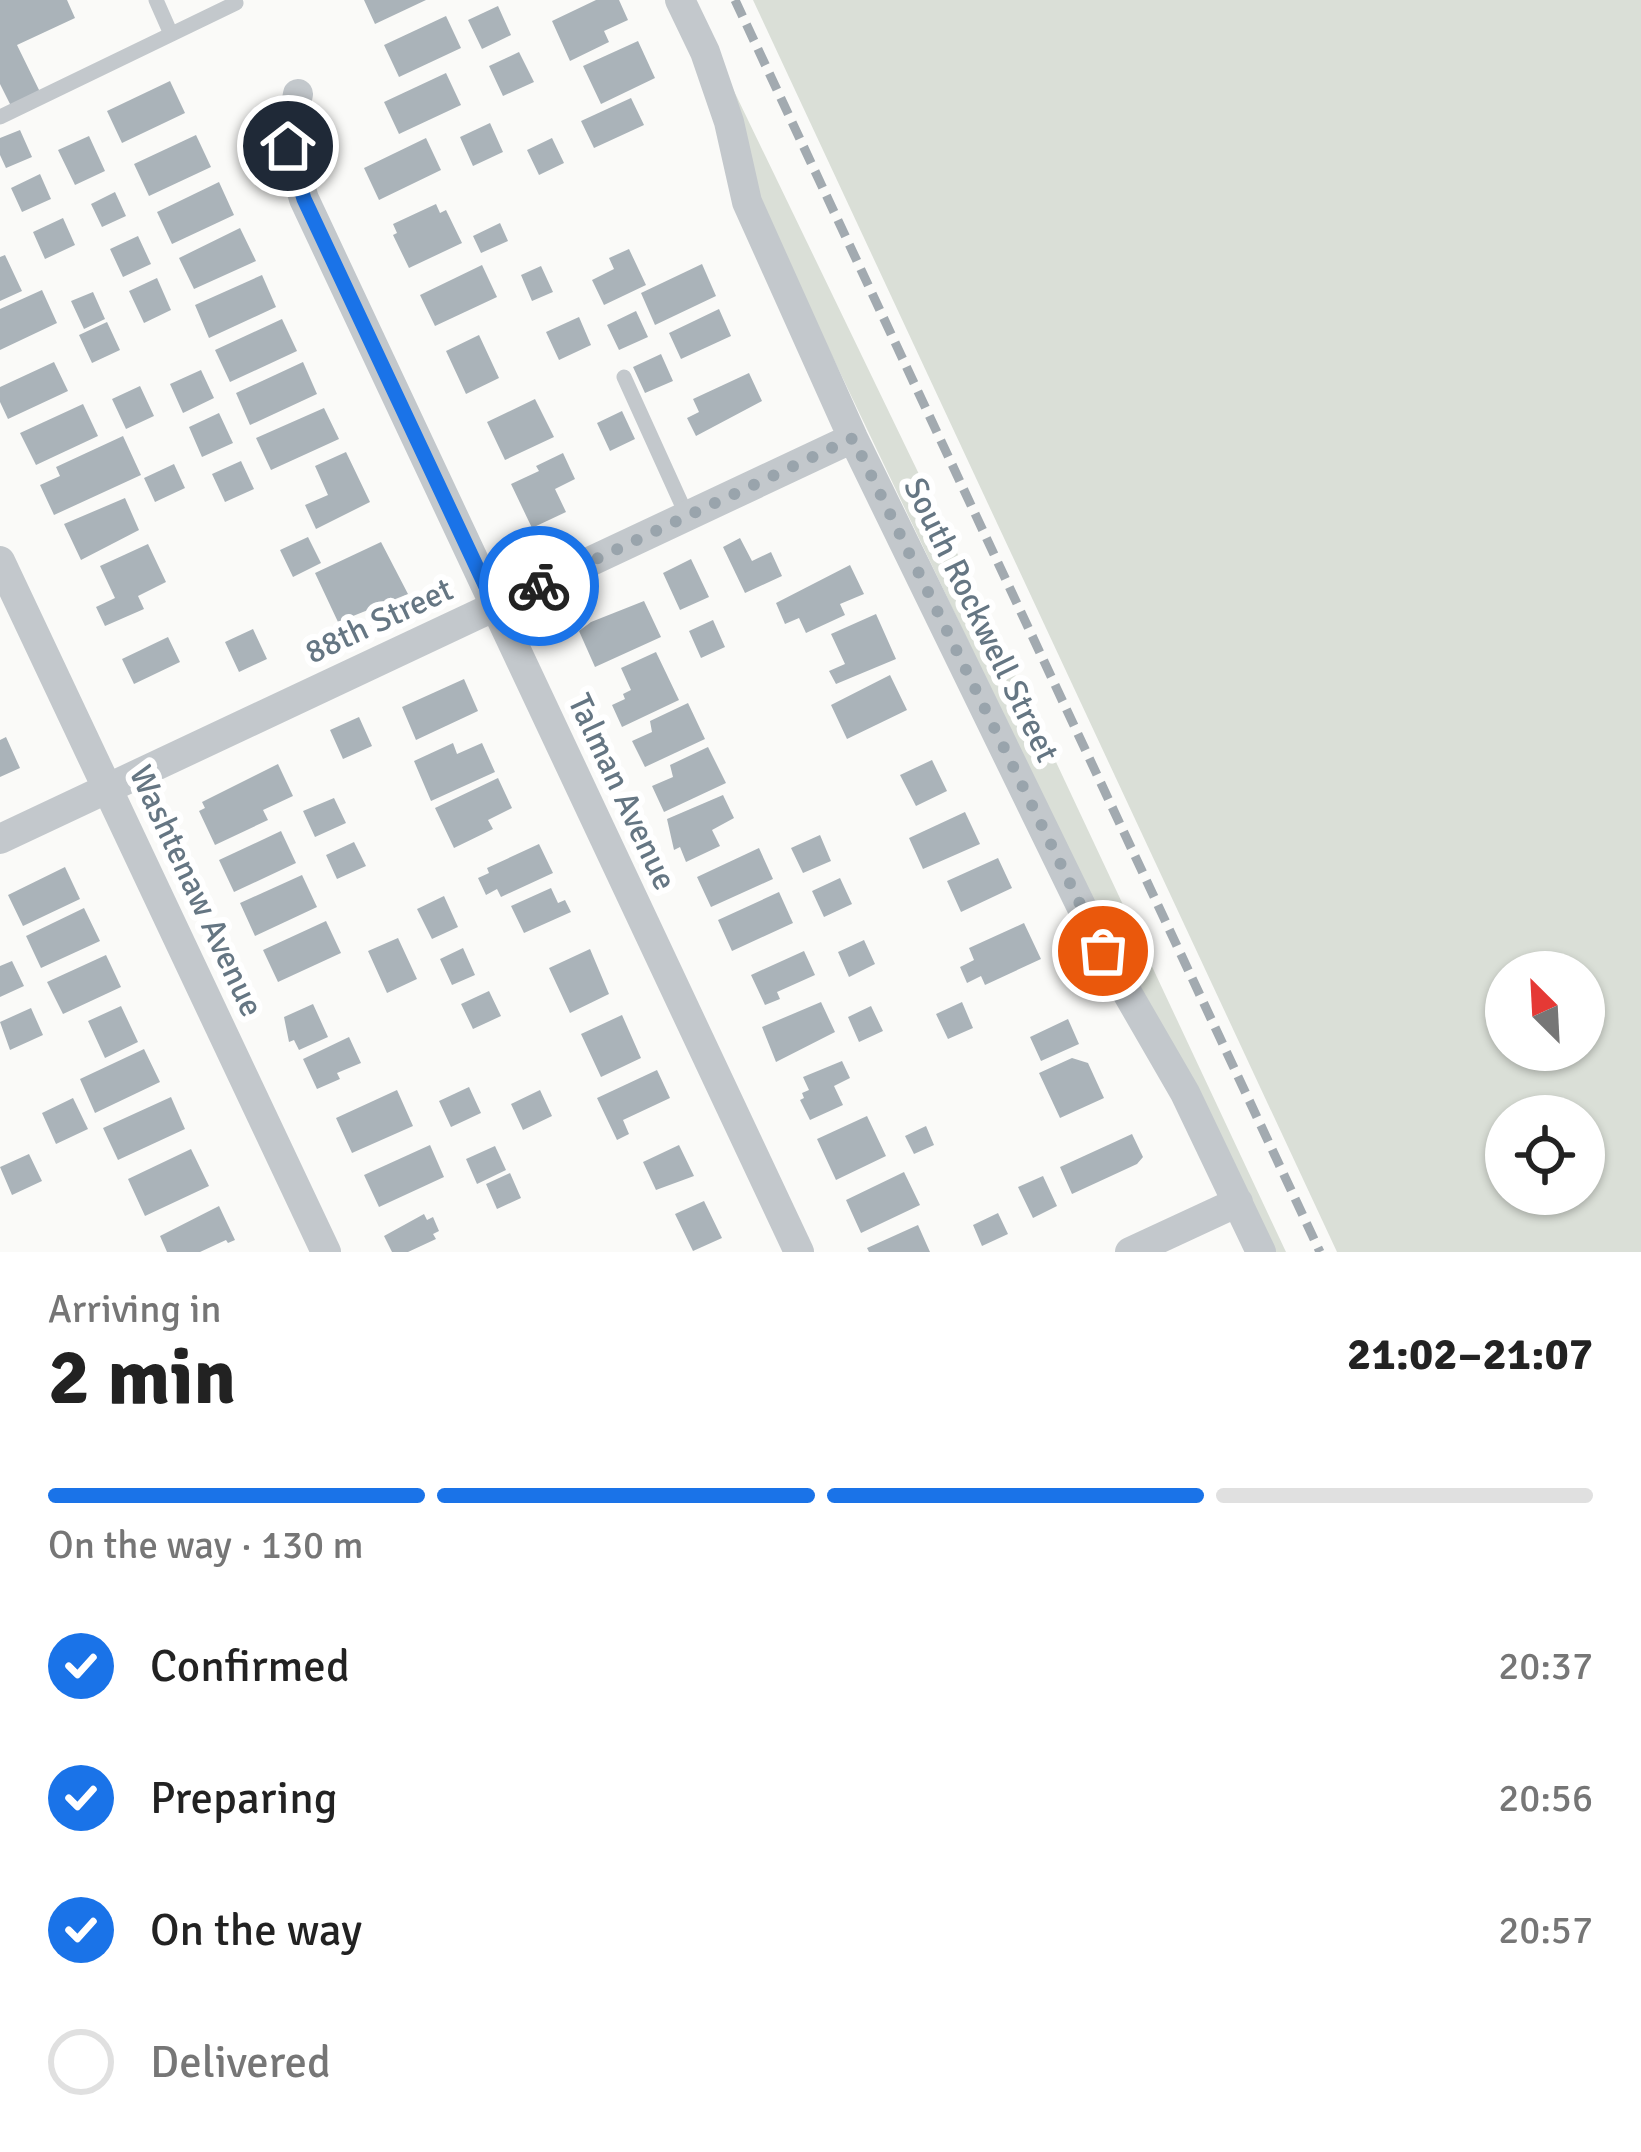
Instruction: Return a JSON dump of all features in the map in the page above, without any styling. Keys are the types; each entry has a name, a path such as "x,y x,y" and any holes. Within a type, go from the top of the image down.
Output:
{"street":[{"name":"South Rockwell Street","path":"680,0 705,52 729,122 747,202 853,438 1103,951 1185,1093 1262,1252"},
{"name":"Talman Avenue","path":"298,94 288,146 304,199 799,1252"},
{"name":"88th Street","path":"0,839 853,438"},
{"name":"Washtenaw Avenue","path":"0,560 326,1252"},
{"path":"1130,1252 1238,1202"}],"lane":[{"path":"156,0 170,34"},
{"path":"0,117 236,2"},
{"path":"624,377 687,516"}],"shaded area":[{"path":"753,0 1641,0 1641,1252 1337,1252"},
{"path":"720,62 1286,1252 1271,1252 1108,935 755,194"}],"building":[{"path":"0,0 67,0 75,18 17,45 40,92 11,106 0,84"},
{"path":"364,0 426,0 375,24"},
{"path":"596,0 619,0 628,20 604,31 609,42 570,61 552,21"},
{"path":"498,6 511,35 482,49 468,20"},
{"path":"446,16 461,48 399,77 384,45"},
{"path":"638,41 655,78 601,104 583,66"},
{"path":"519,52 534,82 503,96 489,66"},
{"path":"446,73 461,105 399,134 384,102"},
{"path":"170,81 185,113 122,143 107,111"},
{"path":"631,98 644,125 594,148 581,121"},
{"path":"490,123 503,152 473,166 460,137"},
{"path":"20,130 32,157 6,168 0,138"},
{"path":"196,135 211,167 149,196 134,164"},
{"path":"89,136 105,171 75,185 58,150"},
{"path":"426,138 441,170 379,200 364,168"},
{"path":"552,138 564,163 539,175 527,150"},
{"path":"40,174 51,199 22,212 11,188"},
{"path":"219,182 234,215 172,244 157,212"},
{"path":"115,192 126,216 102,227 91,204"},
{"path":"436,204 440,213 446,210 462,243 409,268 393,235 397,233 393,224"},
{"path":"63,218 75,245 45,259 33,232"},
{"path":"500,223 508,241 481,253 473,236"},
{"path":"240,228 256,261 194,289 179,258"},
{"path":"138,236 151,264 123,277 110,249"},
{"path":"629,249 646,285 604,305 592,280 614,269 609,258"},
{"path":"5,255 22,291 0,301 0,257"},
{"path":"702,264 716,296 655,325 641,293"},
{"path":"482,265 497,297 435,326 420,295"},
{"path":"541,266 553,292 532,301 521,275"},
{"path":"262,275 276,307 209,338 195,305"},
{"path":"157,278 171,310 144,323 129,291"},
{"path":"42,290 57,323 0,350 0,309"},
{"path":"93,292 105,319 84,329 71,301"},
{"path":"719,309 731,336 681,359 669,333"},
{"path":"636,311 648,337 619,350 607,325"},
{"path":"579,317 591,345 559,360 546,332"},
{"path":"282,319 297,351 230,382 215,350"},
{"path":"107,322 120,350 92,363 79,335"},
{"path":"479,335 499,378 466,394 446,351"},
{"path":"661,354 673,381 645,393 633,367"},
{"path":"54,362 68,391 8,419 0,402 0,387"},
{"path":"303,362 317,394 250,425 236,393"},
{"path":"201,370 214,398 183,413 170,384"},
{"path":"749,373 762,401 696,436 687,418 699,412 693,399"},
{"path":"140,386 154,416 126,429 112,399"},
{"path":"535,399 554,437 505,460 487,422"},
{"path":"83,404 98,436 36,465 20,433"},
{"path":"324,408 339,439 271,470 256,438"},
{"path":"622,411 635,439 610,451 597,423"},
{"path":"219,413 233,443 202,457 189,427"},
{"path":"123,436 141,475 54,515 40,485 60,476 56,467"},
{"path":"346,452 370,502 316,529 305,505 328,495 315,466"},
{"path":"563,453 575,479 555,489 566,512 532,528 511,484"},
{"path":"241,461 254,489 225,502 212,474"},
{"path":"174,464 185,488 155,502 144,478"},
{"path":"125,498 139,530 81,560 64,524"},
{"path":"308,537 321,563 293,577 280,550"},
{"path":"740,538 752,561 771,552 782,576 745,593 723,547"},
{"path":"381,542 408,594 338,622 315,573"},
{"path":"148,544 166,582 138,596 144,609 105,626 96,607 115,598 100,566"},
{"path":"691,559 709,597 680,610 663,573"},
{"path":"850,565 864,594 840,604 845,615 806,633 799,618 785,624 776,603"},
{"path":"644,601 661,637 595,667 579,631"},
{"path":"876,614 896,659 836,684 829,671 845,664 831,634"},
{"path":"713,620 725,647 701,658 689,631"},
{"path":"253,629 267,659 239,672 225,642"},
{"path":"168,637 180,662 134,684 122,659"},
{"path":"656,652 679,700 622,727 612,705 631,690 621,668"},
{"path":"890,675 907,710 847,739 831,705"},
{"path":"464,679 478,711 416,740 402,707"},
{"path":"688,703 705,739 645,767 632,741 652,732 650,721"},
{"path":"359,717 372,746 343,759 330,730"},
{"path":"6,737 20,768 0,777 0,740"},
{"path":"453,743 457,754 482,743 495,772 431,801 414,761"},
{"path":"708,747 726,783 664,812 652,786 673,777 670,765"},
{"path":"932,760 947,791 916,806 900,775"},
{"path":"278,764 293,796 263,810 268,820 215,845 199,811 205,808 202,802"},
{"path":"498,778 512,808 488,820 493,829 454,848 435,808"},
{"path":"723,795 734,818 712,830 720,846 686,862 680,847 674,850 667,819"},
{"path":"334,798 346,823 315,837 303,811"},
{"path":"965,812 980,844 923,869 909,838"},
{"path":"281,831 296,863 234,892 219,860"},
{"path":"820,835 831,861 803,873 791,848"},
{"path":"354,842 366,866 337,879 326,855"},
{"path":"539,844 553,873 501,897 497,889 486,895 478,878 489,873 487,868"},
{"path":"759,848 773,879 711,907 697,877"},
{"path":"998,858 1012,888 961,912 947,881"},
{"path":"65,867 80,899 23,926 8,895"},
{"path":"302,875 317,907 255,936 240,903"},
{"path":"840,878 852,904 824,917 812,891"},
{"path":"551,888 558,903 565,900 571,912 524,933 511,906"},
{"path":"779,892 793,923 732,951 718,920"},
{"path":"444,896 458,927 432,939 417,909"},
{"path":"84,908 100,941 41,968 26,936"},
{"path":"326,921 341,953 278,982 263,950"},
{"path":"1024,923 1041,959 985,985 981,976 967,983 960,967 974,960 969,948"},
{"path":"398,938 417,979 387,993 368,951"},
{"path":"864,940 875,964 849,977 838,952"},
{"path":"463,948 475,975 452,985 440,959"},
{"path":"590,949 609,994 570,1013 549,968"},
{"path":"804,951 815,975 777,992 780,999 765,1005 751,975"},
{"path":"106,955 121,987 63,1014 47,982"},
{"path":"12,961 24,986 0,997 0,966"},
{"path":"489,991 501,1016 473,1029 461,1004"},
{"path":"821,1002 835,1032 776,1062 762,1027"},
{"path":"962,1002 973,1028 948,1039 936,1014"},
{"path":"313,1004 328,1037 299,1050 294,1040 289,1042 284,1017"},
{"path":"121,1006 138,1042 105,1058 88,1021"},
{"path":"871,1006 883,1031 859,1042 848,1017"},
{"path":"31,1008 43,1035 10,1050 0,1022"},
{"path":"622,1015 641,1058 601,1077 581,1034"},
{"path":"1068,1019 1079,1044 1041,1061 1030,1037"},
{"path":"349,1037 361,1063 337,1073 340,1079 317,1089 303,1059"},
{"path":"144,1049 160,1082 95,1113 80,1079"},
{"path":"1072,1058 1088,1063 1104,1098 1060,1118 1039,1073"},
{"path":"842,1061 850,1078 834,1086 843,1105 810,1120 800,1100 809,1090 803,1077"},
{"path":"657,1070 670,1098 623,1120 629,1134 617,1140 597,1098"},
{"path":"469,1087 481,1113 451,1127 439,1101"},
{"path":"397,1090 413,1126 352,1153 336,1118"},
{"path":"540,1090 552,1116 523,1130 511,1104"},
{"path":"171,1097 185,1129 118,1160 103,1128"},
{"path":"73,1098 88,1129 56,1144 42,1113"},
{"path":"867,1116 886,1156 836,1180 817,1139"},
{"path":"926,1126 934,1145 914,1154 905,1136"},
{"path":"1132,1134 1143,1157 1137,1164 1072,1194 1060,1167"},
{"path":"430,1145 444,1177 379,1207 364,1175"},
{"path":"679,1145 694,1176 656,1190 643,1162"},
{"path":"495,1146 506,1170 477,1184 466,1159"},
{"path":"191,1149 209,1186 145,1216 128,1179"},
{"path":"29,1154 42,1181 12,1195 0,1167"},
{"path":"904,1172 920,1205 861,1233 846,1200"},
{"path":"510,1173 521,1198 497,1209 486,1184"},
{"path":"1043,1176 1057,1206 1033,1218 1018,1187"},
{"path":"704,1201 722,1238 693,1251 675,1214"},
{"path":"219,1206 235,1240 200,1252 167,1252 160,1236"},
{"path":"998,1213 1008,1234 982,1246 973,1225"},
{"path":"424,1214 427,1220 433,1217 439,1231 433,1234 436,1239 408,1252 392,1252 384,1236"},
{"path":"918,1225 930,1252 869,1252 867,1248"}],"railway":[{"path":"735,0 1320,1252"}],"way so far":[{"path":"539,586 853,438 1103,951"}],"route":[{"path":"288,146 304,199 495,606 539,586"}]}
